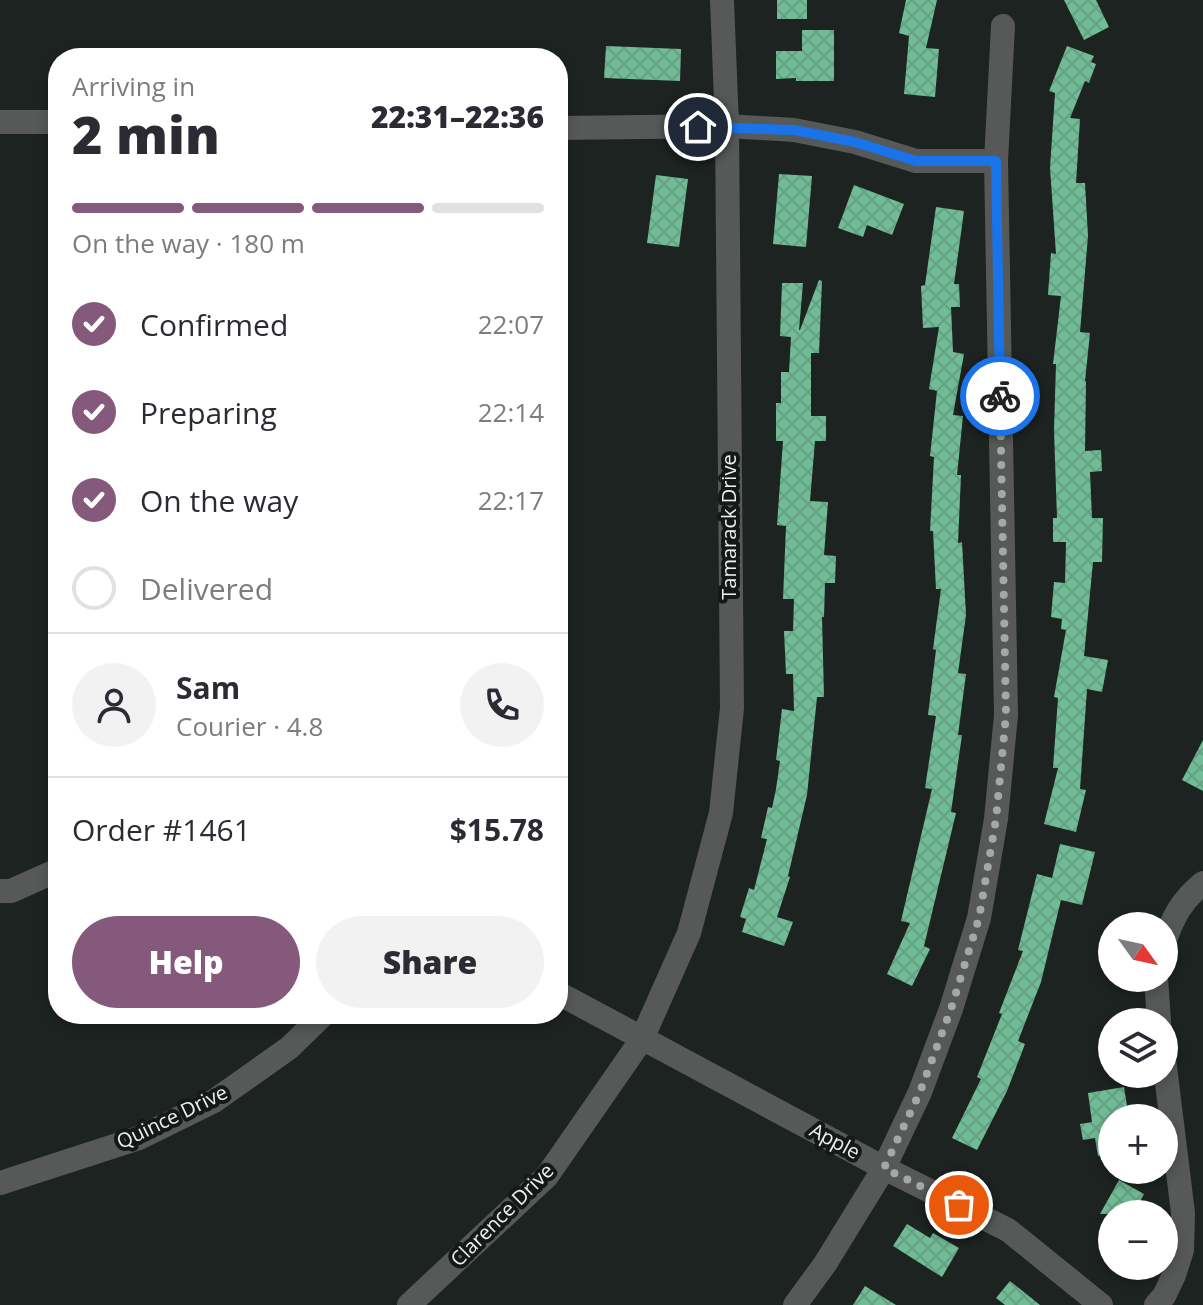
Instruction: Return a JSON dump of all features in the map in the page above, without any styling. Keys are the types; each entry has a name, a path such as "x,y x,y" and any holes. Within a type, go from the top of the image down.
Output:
{"street":[{"name":"Tamarack Drive","path":"642,1039 689,933 721,813 732,708 727,126 722,0"},
{"path":"795,1305 825,1264 884,1168 920,1092 951,1009 979,918 996,819 1006,715 996,161 1003,26"},
{"path":"0,122 48,122"},
{"path":"568,128 727,126 794,130 855,142 916,161 996,161"},
{"path":"0,891 11,891 48,874"},
{"path":"1177,912 1203,883"},
{"name":"Apple","path":"568,998 884,1168 1008,1230 1101,1305"},
{"name":"Quince Drive","path":"0,1183 139,1138 214,1101 289,1048 314,1024"},
{"name":"Clarence Drive","path":"409,1305 547,1176 642,1039"},
{"path":"1156,1305 1174,1275 1182,1250 1183,1213 1168,1088"}],"building":[{"path":"777,0 807,0 807,19 777,19"},
{"path":"906,0 937,0 926,48 939,49 935,97 904,94 909,36 899,33"},
{"path":"1064,0 1096,0 1109,27 1084,40"},
{"path":"802,30 834,30 834,81 776,79 776,51 802,51"},
{"path":"606,46 681,49 680,81 604,78"},
{"path":"1067,46 1094,56 1091,62 1096,64 1089,83 1085,81 1070,118 1080,119 1076,183 1085,183 1088,236 1080,332 1090,333 1085,381 1085,451 1101,450 1102,471 1090,472 1092,518 1103,518 1102,562 1093,562 1084,656 1108,660 1102,692 1087,689 1080,789 1086,790 1076,832 1044,824 1058,768 1053,768 1058,698 1054,697 1066,630 1061,629 1062,619 1051,617 1054,582 1065,583 1066,542 1053,542 1053,518 1057,518 1054,430 1056,364 1053,364 1061,296 1048,295 1051,253 1056,254 1050,168 1055,93 1049,91"},
{"path":"779,174 812,176 806,247 773,244"},
{"path":"656,175 688,179 679,247 647,243"},
{"path":"854,185 904,204 892,235 867,225 863,237 838,228"},
{"path":"936,207 964,211 954,284 959,284 960,307 951,307 953,352 964,354 953,415 963,416 957,475 961,475 958,543 962,542 966,615 958,673 966,674 958,735 962,735 951,812 956,813 924,946 930,949 912,986 887,974 910,923 901,921 932,789 925,788 936,716 928,715 941,589 936,589 933,531 930,531 934,457 930,456 937,391 929,389 939,327 923,328 921,286 925,285"},
{"path":"819,280 822,281 819,353 811,353 811,416 826,416 826,441 815,441 810,501 828,502 824,555 836,556 835,583 825,583 822,617 824,697 817,697 807,795 790,877 777,917 793,922 784,946 742,932 746,919 740,917 749,888 754,890 767,839 761,838 776,789 782,709 794,711 793,674 786,674 784,631 793,631 794,599 783,599 786,526 777,525 783,441 776,441 776,403 781,403 781,372 789,372 791,337 780,336 782,283 803,283 800,330"},
{"path":"1203,740 1203,791 1182,780"},
{"path":"1060,844 1095,852 1082,905 1061,900 1041,982 1018,1041 1025,1044 1007,1091 977,1150 952,1138 981,1079 977,1077 1023,951 1018,950 1037,874 1052,878"},
{"path":"1124,1088 1127,1104 1098,1104 1098,1156 1095,1138 1083,1140 1080,1124 1092,1122 1088,1093"},
{"path":"1117,1184 1126,1184 1144,1194 1141,1200 1108,1200"},
{"path":"907,1224 930,1238 933,1233 959,1248 942,1277 893,1246"},
{"path":"1010,1281 1040,1305 1005,1305 996,1298"},
{"path":"865,1286 896,1305 853,1305"}],"way so far":[{"path":"959,1205 884,1168 920,1092 951,1009 979,918 996,819 1006,715 1000,396"}],"route":[{"path":"698,127 794,130 855,142 916,161 996,161 1000,396"}]}
